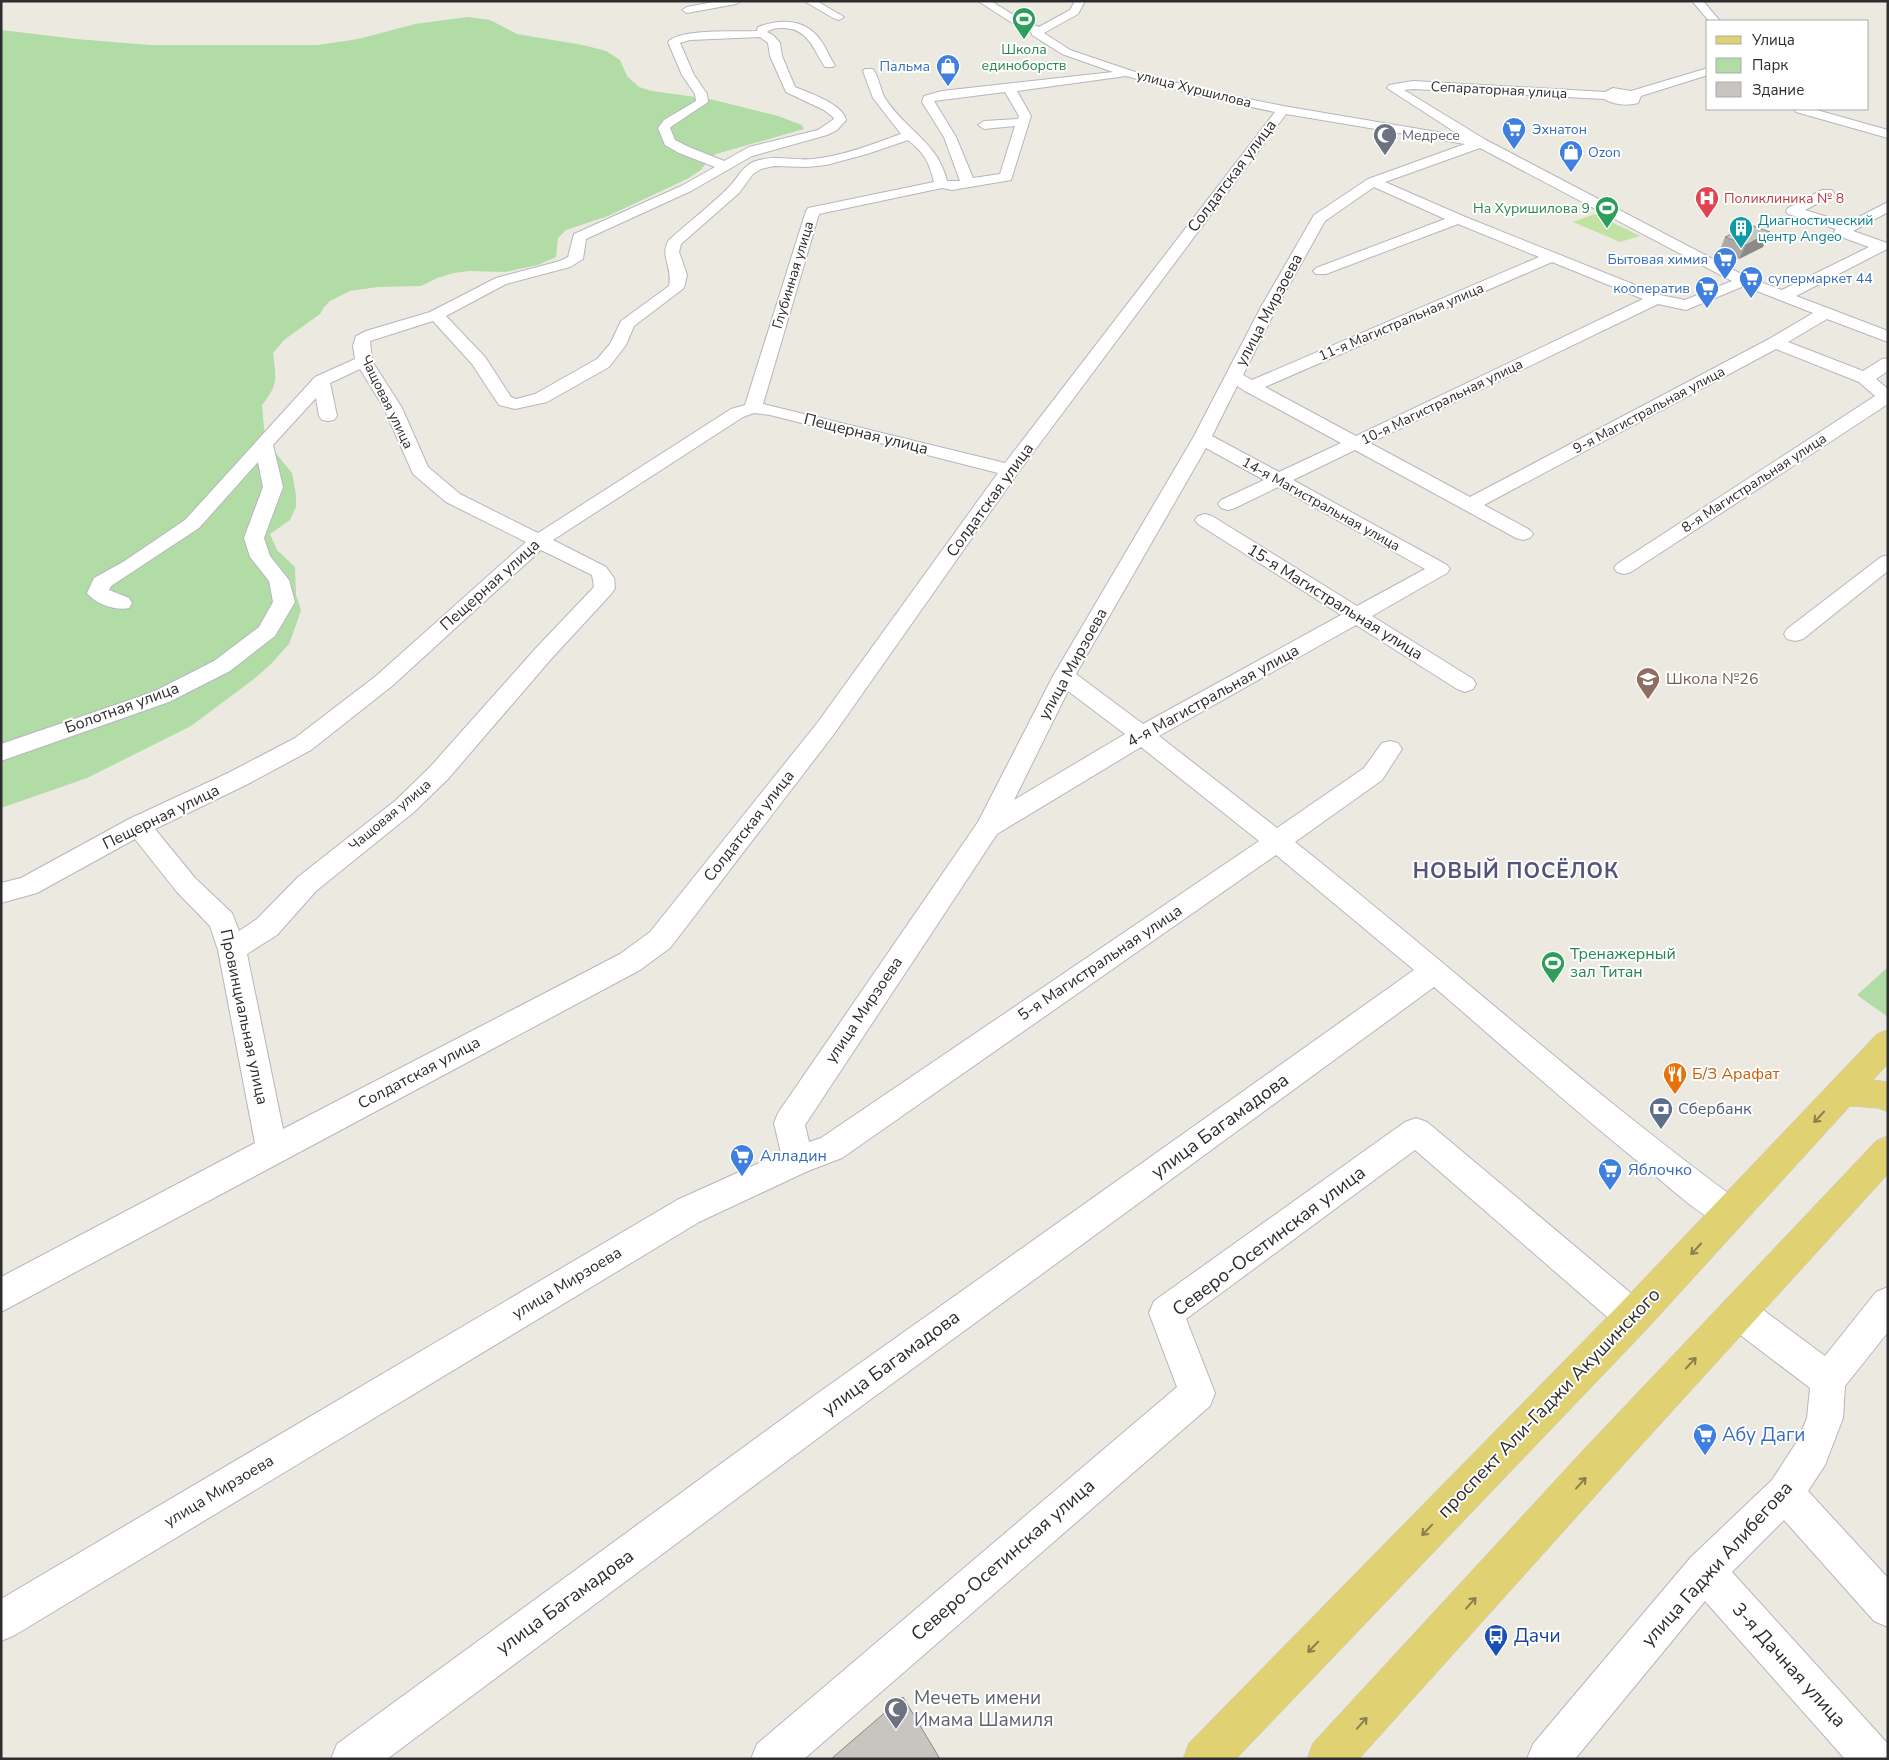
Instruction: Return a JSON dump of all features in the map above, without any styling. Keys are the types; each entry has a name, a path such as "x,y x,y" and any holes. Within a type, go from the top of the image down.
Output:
{"main road":[{"name":"проспект Али-Гаджи Акушинского","path":"1205,1759 1633,1317 1888,1043"},
{"path":"1842,1091 1884,1095 1888,1098"},
{"path":"1329,1759 1888,1151"}],"street":[{"path":"687,10 736,1"},
{"path":"809,1 839,17"},
{"path":"983,1 1021,24 1040,32 1074,12 1080,1"},
{"path":"1696,1 1714,20"},
{"path":"829,65 809,31 797,25 768,26 762,29 762,34 679,39 674,42 688,75 701,94 702,102 668,123 664,128 670,142 684,150 733,161 778,161 804,164 820,162 887,144 909,135"},
{"name":"улица Хуршилова","path":"1040,32 1036,34 1066,52 1128,73 1199,92 1283,110 1481,143"},
{"name":"Чащовая улица","path":"232,950 267,927 307,884 405,806 439,774 544,653 605,588 604,578 599,571 453,498 420,470 393,408 364,361 361,346 362,339 372,334 436,315 501,281 565,264 575,258 579,237 610,220 702,181 754,150 818,134 835,126 840,120 839,115 828,106 790,89 776,56 774,43 769,37 762,34"},
{"path":"868,71 879,98 909,135 919,142 932,157 938,168 942,184 952,186 1006,177 1025,116 1009,88"},
{"path":"1693,77 1706,72"},
{"path":"968,184 958,154 928,99 942,95 1128,73"},
{"path":"1693,77 1706,81"},
{"name":"Сепараторная улица","path":"1481,143 1393,88 1395,86 1413,85 1607,96 1613,92 1632,95 1693,77"},
{"name":"Солдатская улица","path":"1,1295 630,962 660,940 826,728 1010,470 1283,110"},
{"path":"1804,110 1888,134"},
{"path":"984,125 1023,122"},
{"path":"1481,143 1744,281 1888,337"},
{"name":"улица Мирзоева","path":"1,1621 688,1211 798,1160 790,1123 988,827 1064,676 1202,438 1242,382 1269,307 1319,218 1373,182 1481,143"},
{"path":"436,315 479,361 506,401 515,404 541,398 603,363 618,345 627,324 676,288 678,275 672,252 674,243 736,188 743,175 761,164 778,161"},
{"path":"1373,182 1458,219 1656,299 1686,305 1744,281"},
{"name":"Глубинная улица","path":"753,408 813,211 942,184"},
{"path":"1827,193 1793,211 1848,228"},
{"path":"1783,296 1882,246 1841,232 1888,206"},
{"path":"1321,270 1458,219"},
{"name":"11-я Магистральная улица","path":"1242,382 1552,257"},
{"name":"10-я Магистральная улица","path":"1228,504 1656,299"},
{"name":"9-я Магистральная улица","path":"1470,505 1774,343 1827,312"},
{"path":"1774,343 1865,378 1886,399"},
{"path":"121,603 98,593 101,582 130,566 192,524 321,381 364,361"},
{"path":"1865,378 1888,362"},
{"path":"321,381 328,416"},
{"path":"1242,382 1523,534"},
{"name":"8-я Магистральная улица","path":"1624,568 1886,399"},
{"name":"Пещерная улица","path":"1,893 28,886 138,826 237,779 303,744 384,680 540,540 737,413 753,408 770,410 1010,470"},
{"name":"14-я Магистральная улица","path":"1202,438 1440,569"},
{"name":"Болотная улица","path":"1,753 161,696 222,666 267,631 284,602 279,580 260,557 254,538 273,486 264,444"},
{"name":"15-я Магистральная улица","path":"1205,520 1465,684"},
{"path":"1795,634 1888,560"},
{"name":"4-я Магистральная улица","path":"988,827 1142,735 1440,569"},
{"path":"1064,676 1142,735 1276,842 1434,971 1675,1174 1729,1213"},
{"name":"5-я Магистральная улица","path":"798,1160 831,1148 1276,842 1372,774 1390,749"},
{"name":"Провинциальная улица","path":"138,826 186,885 222,921 232,950 272,1150"},
{"name":"улица Багамадова","path":"352,1759 832,1406 1434,971"},
{"name":"Северо-Осетинская улица","path":"772,1759 1197,1393 1166,1313 1416,1132 1633,1317"},
{"path":"1738,1312 1828,1380 1888,1304"},
{"name":"улица Гаджи Алибегова","path":"1548,1759 1705,1571 1785,1493 1812,1452 1825,1418 1828,1380"},
{"path":"1785,1493 1888,1607"},
{"name":"3-я Дачная улица","path":"1705,1571 1873,1759"}],"green space":[{"path":"467,17 490,20 517,34 583,45 606,51 620,60 627,76 639,87 652,91 710,99 778,116 802,125 804,129 716,154 709,159 701,170 687,179 608,216 566,230 558,238 556,257 538,265 505,272 470,271 454,273 437,278 421,286 378,287 350,291 330,301 320,314 284,340 273,353 275,369 274,386 262,405 265,440 292,473 296,495 296,507 290,520 270,534 277,550 295,567 296,595 301,610 289,644 254,679 191,726 87,778 1,808 1,30 150,45 318,45 358,39 415,24"},
{"name":"На Хуришилова 9","path":"1595,214 1640,236 1620,242 1573,222"},
{"path":"1888,967 1888,1017 1857,995"}],"building":[{"path":"1750,225 1770,232 1746,245 1725,237"},
{"name":"Мечеть имени Имама Шамиля","path":"903,1697 940,1759 831,1759"}],"place":[{"name":"Школа единоборств","path":"1024,40"},
{"name":"Пальма","path":"948,87"},
{"name":"Эхнатон","path":"1514,150"},
{"name":"Медресе","path":"1385,156"},
{"name":"Ozon","path":"1571,173"},
{"name":"Поликлиника № 8","path":"1707,219"},
{"name":"На Хуришилова 9","path":"1607,229"},
{"name":"Диагностический центр Angeo","path":"1741,249"},
{"name":"Бытовая химия","path":"1725,280"},
{"name":"супермаркет 44","path":"1751,299"},
{"name":"кооператив","path":"1707,309"},
{"name":"Школа №26","path":"1648,700"},
{"name":"Тренажерный зал Титан","path":"1553,984"},
{"name":"Б/З Арафат","path":"1675,1095"},
{"name":"Сбербанк","path":"1661,1130"},
{"name":"Алладин","path":"742,1177"},
{"name":"Яблочко","path":"1610,1191"},
{"name":"Абу Даги","path":"1705,1456"},
{"name":"Дачи","path":"1496,1657"},
{"name":"Мечеть имени Имама Шамиля","path":"896,1730"}],"district":[{"name":"НОВЫЙ ПОСЁЛОК","path":"1516,871"}]}
